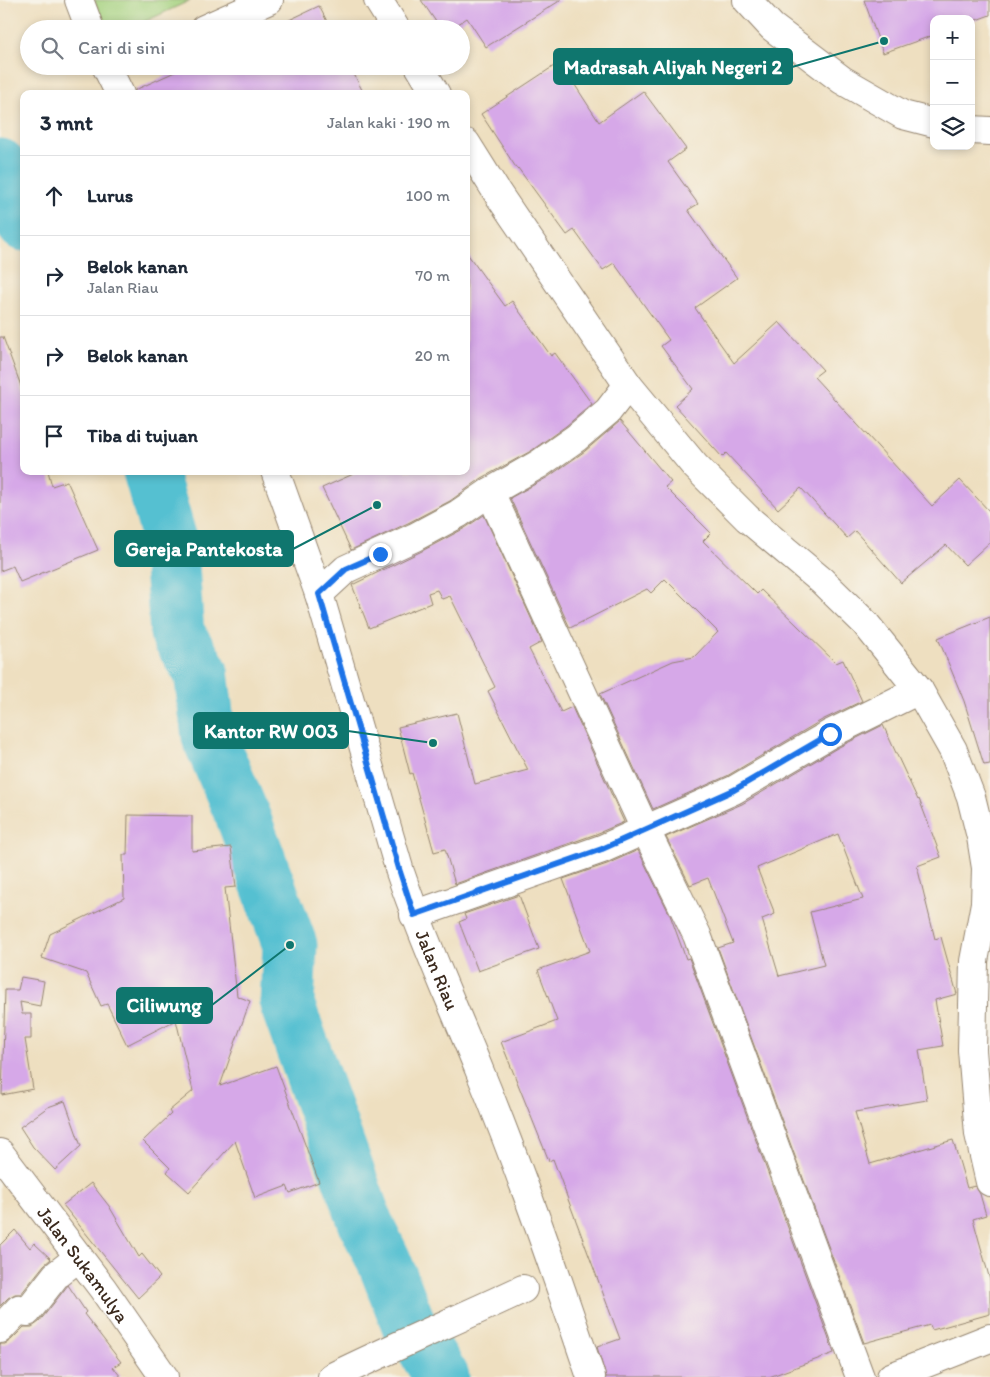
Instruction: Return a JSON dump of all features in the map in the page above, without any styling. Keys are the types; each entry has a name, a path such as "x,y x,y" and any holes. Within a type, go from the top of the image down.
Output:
{"street":[{"path":"79,0 87,20"},
{"path":"224,20 270,0"},
{"path":"378,0 390,20"},
{"path":"747,0 772,27 842,80 903,114 930,122"},
{"path":"424,75 434,90"},
{"path":"975,130 990,131"},
{"path":"470,149 498,194 628,385 695,466 747,518 822,581 865,623 918,690 952,750 971,797 981,837 986,868 985,903 974,961 972,1050 978,1134 990,1182"},
{"path":"319,594 346,569 415,537 458,514 490,492 539,464 576,438 608,411 628,385"},
{"name":"Jalan Riau","path":"276,475 319,594 414,915 484,1082 556,1274 591,1377"},
{"path":"490,492 645,829 697,935 860,1377"},
{"path":"414,915 602,849 734,790 830,734 918,690"},
{"name":"Jalan Sukamulya","path":"0,1153 103,1289 164,1377"},
{"path":"0,1328 19,1309 27,1312 56,1276 78,1257"},
{"path":"332,1377 403,1342 455,1321 523,1289"},
{"path":"891,1377 990,1338"}],"green space":[{"path":"94,0 191,0 148,20 103,20"}],"building":[{"path":"421,0 561,0 486,47 467,18 464,20 435,20"},
{"path":"864,0 990,0 990,15 975,21 975,15 930,15 930,36 883,53"},
{"path":"319,6 326,20 289,20"},
{"path":"560,62 599,122 643,91 686,149 668,162 698,204 688,210 737,278 695,308 734,363 779,322 823,370 814,377 932,506 960,480 990,512 990,542 965,565 946,545 901,583 855,531 847,538 801,488 778,509 726,453 722,457 675,405 693,389 661,346 669,340 614,263 603,270 574,230 567,235 517,169 481,114"},
{"path":"168,75 354,75 362,90 135,90"},
{"path":"470,258 505,306 512,301 551,356 555,353 592,404 566,426 531,451 482,478 450,501 351,550 322,488 351,475 470,475"},
{"path":"0,337 3,337 20,383 20,475 49,475 52,486 67,481 98,550 20,582 13,566 0,571"},
{"path":"620,421 671,482 665,487 711,533 703,541 757,594 761,590 836,663 843,660 862,701 822,720 727,776 653,809 600,694 673,661 694,657 718,632 665,579 651,593 647,589 570,628 510,498 548,477 585,451"},
{"path":"484,515 542,642 529,649 561,712 572,707 624,822 596,834 455,884 445,849 434,852 398,727 457,713 475,784 528,770 488,691 495,687 450,596 442,599 437,590 428,593 431,603 369,628 352,585 422,551 465,528"},
{"path":"990,617 990,764 984,765 964,701 938,638"},
{"path":"883,725 919,799 941,857 917,866 935,939 941,937 957,994 935,1000 943,1046 919,1050 927,1100 855,1112 870,1164 953,1140 967,1188 975,1186 980,1194 986,1215 973,1219 990,1280 990,1314 932,1330 930,1325 864,1343 718,948 733,943 708,878 690,885 666,837 742,804 837,748","holes":["838,834 863,899 810,912 824,965 779,976 762,919 775,914 757,868"]},
{"path":"128,815 192,816 192,851 231,847 236,887 225,888 237,996 250,1001 220,1086 276,1066 319,1182 290,1193 287,1186 255,1198 235,1141 189,1192 167,1172 170,1168 143,1141 171,1114 169,1111 193,1091 176,1020 127,1045 107,1004 101,1006 86,973 42,958 50,934 124,898 123,855 127,855"},
{"path":"638,850 670,915 686,959 689,958 834,1353 769,1377 606,1377 597,1347 620,1339 553,1159 549,1161 501,1042 557,1021 538,970 590,951 563,879 607,864"},
{"path":"519,895 539,949 478,971 459,922 466,919 464,914"},
{"path":"21,977 44,981 40,1006 20,1002 22,1014 31,1014 31,1039 25,1039 33,1089 2,1095 5,990 18,990"},
{"path":"65,1101 81,1146 55,1170 33,1147 20,1127 48,1107"},
{"path":"91,1183 109,1206 139,1257 142,1254 160,1277 138,1298 63,1205"},
{"path":"15,1230 30,1248 34,1243 51,1259 21,1294 15,1294 8,1298 0,1306 0,1245"},
{"path":"68,1285 86,1312 84,1314 121,1362 113,1367 121,1377 0,1377 0,1344 5,1344 11,1340 24,1327 32,1327 39,1322"}],"waterway":[{"path":"0,166 20,214"},
{"path":"151,475 170,540 177,633 201,672 209,737 243,817 290,945 287,1004 366,1224 384,1261 409,1325 442,1377"}],"place":[{"name":"Madrasah Aliyah Negeri 2","path":"884,41"},
{"name":"Gereja Pantekosta","path":"377,505"},
{"name":"Kantor RW 003","path":"433,743"},
{"name":"Ciliwung","path":"290,945"}],"route":[{"path":"380,554 346,569 319,594 414,915 602,849 734,790 830,734"}]}
